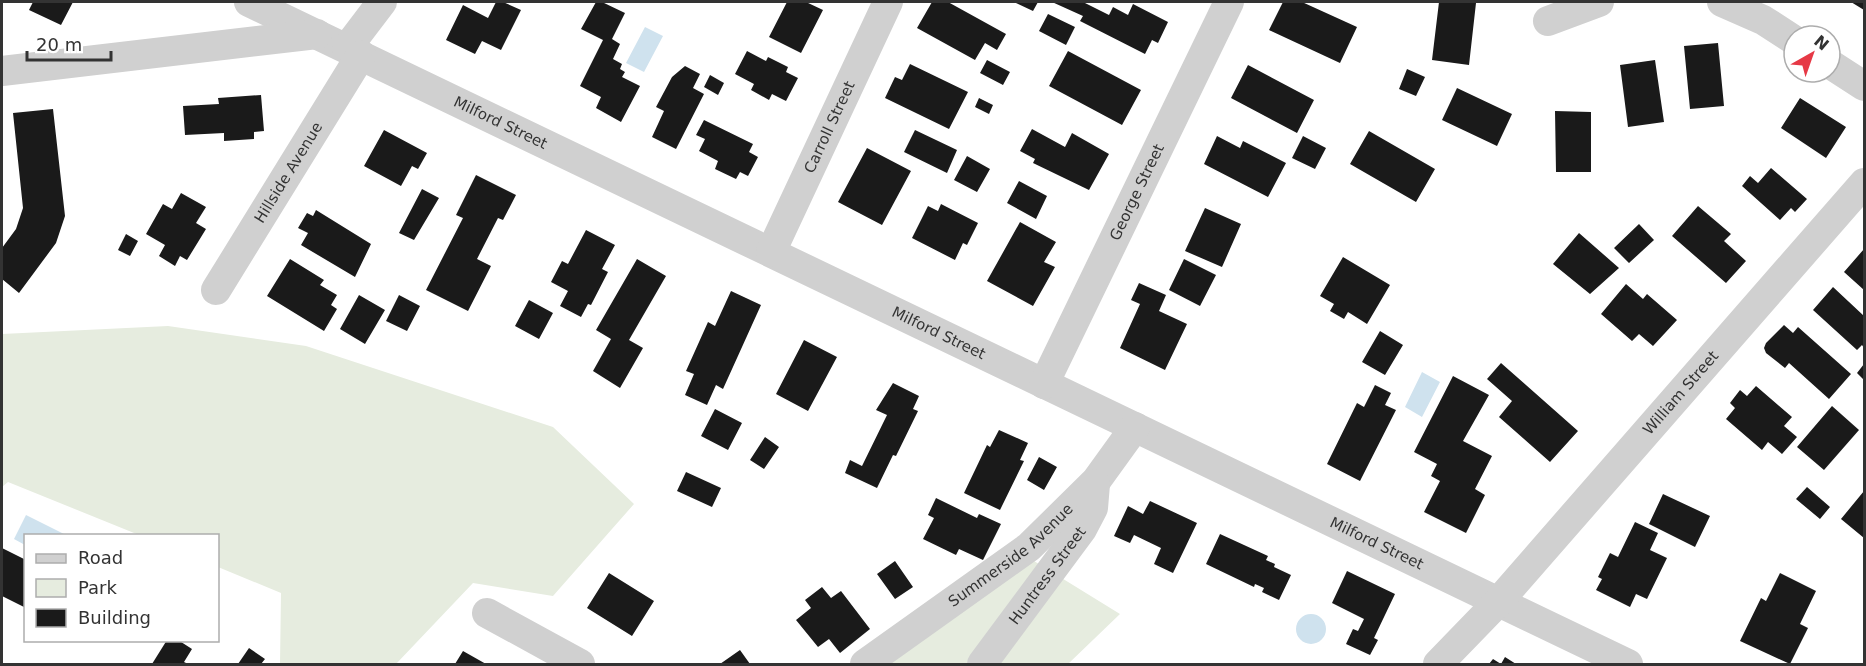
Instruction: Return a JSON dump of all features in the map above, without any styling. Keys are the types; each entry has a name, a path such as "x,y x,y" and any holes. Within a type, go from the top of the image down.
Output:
{"street":[{"name":"Milford Street","path":"249,2 1628,664"},
{"name":"Hillside Avenue","path":"216,290 382,2"},
{"name":"Carroll Street","path":"771,252 888,2"},
{"name":"George Street","path":"1044,384 1229,2"},
{"path":"1548,21 1599,2"},
{"path":"1722,2 1763,20 1782,32"},
{"path":"2,71 317,34"},
{"path":"1842,72 1864,87"},
{"name":"William Street","path":"1438,664 1498,602 1864,183"},
{"name":"Summerside Avenue","path":"865,664 1029,547 1095,481 1135,427"},
{"name":"Huntress Street","path":"982,664 1082,529 1093,508 1095,481"},
{"path":"487,613 580,664"}],"green space":[{"path":"168,326 306,346 553,427 634,504 553,596 473,583 396,664 280,664 281,593 219,567 219,534 137,534 8,482 2,487 2,334"},
{"path":"1034,561 1120,614 1068,664 889,664"}],"water":[{"path":"645,27 663,36 644,72 626,63"},
{"path":"1422,372 1440,382 1422,417 1405,407"},
{"path":"26,515 64,534 24,534 24,544 14,539"},
{"path":"1311,614 1322,618 1326,629 1322,640 1311,644 1300,640 1296,629 1300,618"}],"building":[{"path":"33,2 73,2 61,25 29,10"},
{"path":"496,2 503,2 521,10 501,50 482,41 475,54 446,40 463,5 488,18"},
{"path":"596,2 602,2 625,13 612,39 620,44 613,59 622,64 620,69 625,72 622,77 640,86 621,122 596,108 601,97 580,86 603,40 581,29"},
{"path":"787,2 806,2 823,10 801,53 769,37"},
{"path":"932,2 948,2 1006,34 997,50 985,43 975,60 917,28"},
{"path":"1014,2 1038,2 1033,11"},
{"path":"1052,2 1083,2 1109,15 1113,7 1128,15 1133,4 1168,22 1158,43 1152,40 1145,54 1080,21 1083,16"},
{"path":"1283,2 1302,2 1357,27 1340,63 1269,30"},
{"path":"1439,2 1476,3 1469,65 1432,60"},
{"path":"1851,2 1864,2 1864,10"},
{"path":"1048,14 1075,27 1066,45 1039,31"},
{"path":"1718,43 1724,106 1690,109 1684,46"},
{"path":"747,51 766,61 768,57 788,67 786,72 798,78 786,101 772,94 769,100 751,90 754,84 735,74"},
{"path":"1068,51 1141,90 1122,125 1049,86"},
{"path":"987,60 1010,72 1003,85 980,73"},
{"path":"1655,60 1664,122 1628,127 1620,65"},
{"path":"910,64 968,92 949,129 885,98 895,77 902,80"},
{"path":"1248,65 1314,100 1297,133 1231,98"},
{"path":"685,66 700,74 693,88 704,94 676,149 652,137 664,111 656,107 672,77"},
{"path":"1407,69 1425,77 1416,96 1399,89"},
{"path":"710,75 724,83 718,95 704,87"},
{"path":"1457,88 1512,114 1497,146 1442,120"},
{"path":"261,95 264,131 254,132 254,139 224,141 224,133 185,135 183,106 219,104 218,98"},
{"path":"979,98 993,105 989,114 975,107"},
{"path":"1800,98 1846,127 1826,158 1781,128"},
{"path":"53,109 65,216 56,243 19,293 2,279 2,248 16,229 23,208 13,113"},
{"path":"1555,111 1591,112 1591,172 1556,172"},
{"path":"704,120 753,144 749,152 758,157 748,176 740,172 736,179 715,169 718,161 699,151 705,139 696,135"},
{"path":"1032,129 1065,147 1072,133 1109,154 1089,190 1033,163 1035,159 1020,151"},
{"path":"384,130 427,153 418,169 412,166 401,186 364,166"},
{"path":"915,130 957,150 947,173 904,152"},
{"path":"1369,131 1435,169 1416,202 1350,164"},
{"path":"1217,136 1240,148 1243,141 1286,163 1268,197 1204,164"},
{"path":"1303,136 1326,148 1315,169 1292,158"},
{"path":"867,148 911,171 882,225 838,202"},
{"path":"967,156 990,169 977,192 954,180"},
{"path":"1771,168 1807,199 1795,212 1791,208 1780,220 1742,186 1750,176 1758,183"},
{"path":"476,175 516,195 503,220 498,218 477,259 491,266 468,311 426,290 463,218 456,215"},
{"path":"1019,181 1047,196 1036,219 1007,203"},
{"path":"422,189 439,198 414,240 399,233"},
{"path":"181,193 206,207 196,223 206,229 187,260 180,256 175,266 159,256 165,245 146,234 163,204 172,209"},
{"path":"941,204 978,223 967,245 963,243 955,260 912,238 928,206 938,211"},
{"path":"1698,206 1731,234 1724,241 1746,261 1726,283 1672,236"},
{"path":"1205,208 1241,224 1222,267 1185,251"},
{"path":"316,210 371,244 355,277 301,245 308,233 298,228 307,213 313,216"},
{"path":"1020,222 1056,242 1044,262 1055,267 1033,306 987,281"},
{"path":"1639,224 1654,240 1629,263 1614,248"},
{"path":"586,230 615,245 602,269 608,272 591,305 588,304 581,317 560,306 568,291 551,282 562,261 568,264"},
{"path":"1579,233 1619,268 1590,294 1553,264"},
{"path":"126,234 138,241 130,256 118,250"},
{"path":"1864,249 1864,290 1844,272"},
{"path":"1343,257 1390,285 1367,324 1348,312 1344,319 1330,311 1334,304 1320,296"},
{"path":"290,259 324,280 320,285 337,295 331,305 337,309 324,331 267,296"},
{"path":"637,259 666,276 629,340 643,348 620,388 593,371 611,339 596,330"},
{"path":"1184,259 1216,275 1200,306 1169,290"},
{"path":"1139,283 1166,295 1159,311 1187,324 1165,370 1120,348 1140,304 1131,300"},
{"path":"1626,284 1643,299 1647,294 1677,320 1653,346 1639,334 1632,341 1601,314"},
{"path":"1833,287 1864,316 1864,348 1862,345 1857,350 1813,310"},
{"path":"731,291 761,305 723,389 716,385 707,405 685,395 694,374 686,371 708,322 715,326"},
{"path":"359,295 385,310 365,344 340,329"},
{"path":"399,295 420,306 407,331 386,321"},
{"path":"529,300 553,313 539,339 515,326"},
{"path":"1784,325 1793,333 1798,327 1851,374 1829,399 1789,363 1785,368 1766,353 1764,348 1766,343"},
{"path":"1380,331 1403,345 1385,375 1362,362"},
{"path":"804,340 837,357 808,411 776,394"},
{"path":"1501,363 1578,431 1550,462 1499,417 1512,401 1487,379"},
{"path":"1864,364 1864,380 1857,373"},
{"path":"1453,376 1489,395 1463,441 1492,456 1475,489 1485,495 1466,533 1424,512 1440,481 1431,476 1437,464 1414,452"},
{"path":"893,383 919,396 913,409 918,411 877,488 845,473 850,460 862,466 887,415 876,410"},
{"path":"1375,385 1391,393 1385,405 1396,410 1360,481 1327,464 1357,403 1364,407"},
{"path":"1756,386 1792,417 1784,426 1797,437 1782,454 1768,442 1762,450 1726,419 1735,408 1730,403 1740,390 1747,396"},
{"path":"1832,406 1859,430 1824,470 1797,447"},
{"path":"715,409 742,423 728,450 701,436"},
{"path":"999,430 1028,443 1020,460 1024,461 1000,510 964,493 987,445 990,447"},
{"path":"765,437 779,447 764,469 750,460"},
{"path":"1039,457 1057,467 1044,490 1027,480"},
{"path":"686,472 721,488 712,507 677,491"},
{"path":"1807,487 1830,507 1820,519 1796,499"},
{"path":"1864,491 1864,538 1841,519"},
{"path":"1663,494 1710,516 1695,547 1649,524"},
{"path":"936,498 977,518 979,514 1001,524 983,560 959,549 956,555 923,539 934,518 928,515"},
{"path":"1150,501 1197,523 1173,573 1154,564 1161,548 1134,535 1130,543 1114,536 1128,506 1143,514"},
{"path":"1635,522 1658,533 1650,550 1667,558 1647,599 1636,594 1630,607 1596,590 1602,579 1598,577 1610,553 1618,557"},
{"path":"1220,534 1268,556 1266,560 1275,564 1274,567 1291,575 1279,600 1262,592 1264,588 1255,584 1254,587 1206,564"},
{"path":"2,548 24,559 24,607 2,596"},
{"path":"895,561 913,587 895,599 877,574"},
{"path":"1347,571 1395,594 1374,638 1378,640 1370,655 1346,644 1353,629 1358,631 1364,619 1332,603"},
{"path":"609,573 654,601 632,636 587,608"},
{"path":"1780,573 1816,591 1800,624 1808,628 1790,664 1740,641 1761,598 1766,601"},
{"path":"822,587 831,598 841,591 870,629 840,653 829,639 818,647 796,620 811,608 805,600"},
{"path":"166,642 181,642 192,649 184,662 188,664 152,664"},
{"path":"249,648 265,659 261,664 238,664"},
{"path":"740,650 750,664 720,664"},
{"path":"463,651 486,664 455,664"},
{"path":"1505,657 1516,664 1501,664"},
{"path":"1493,659 1501,664 1489,664"}]}
